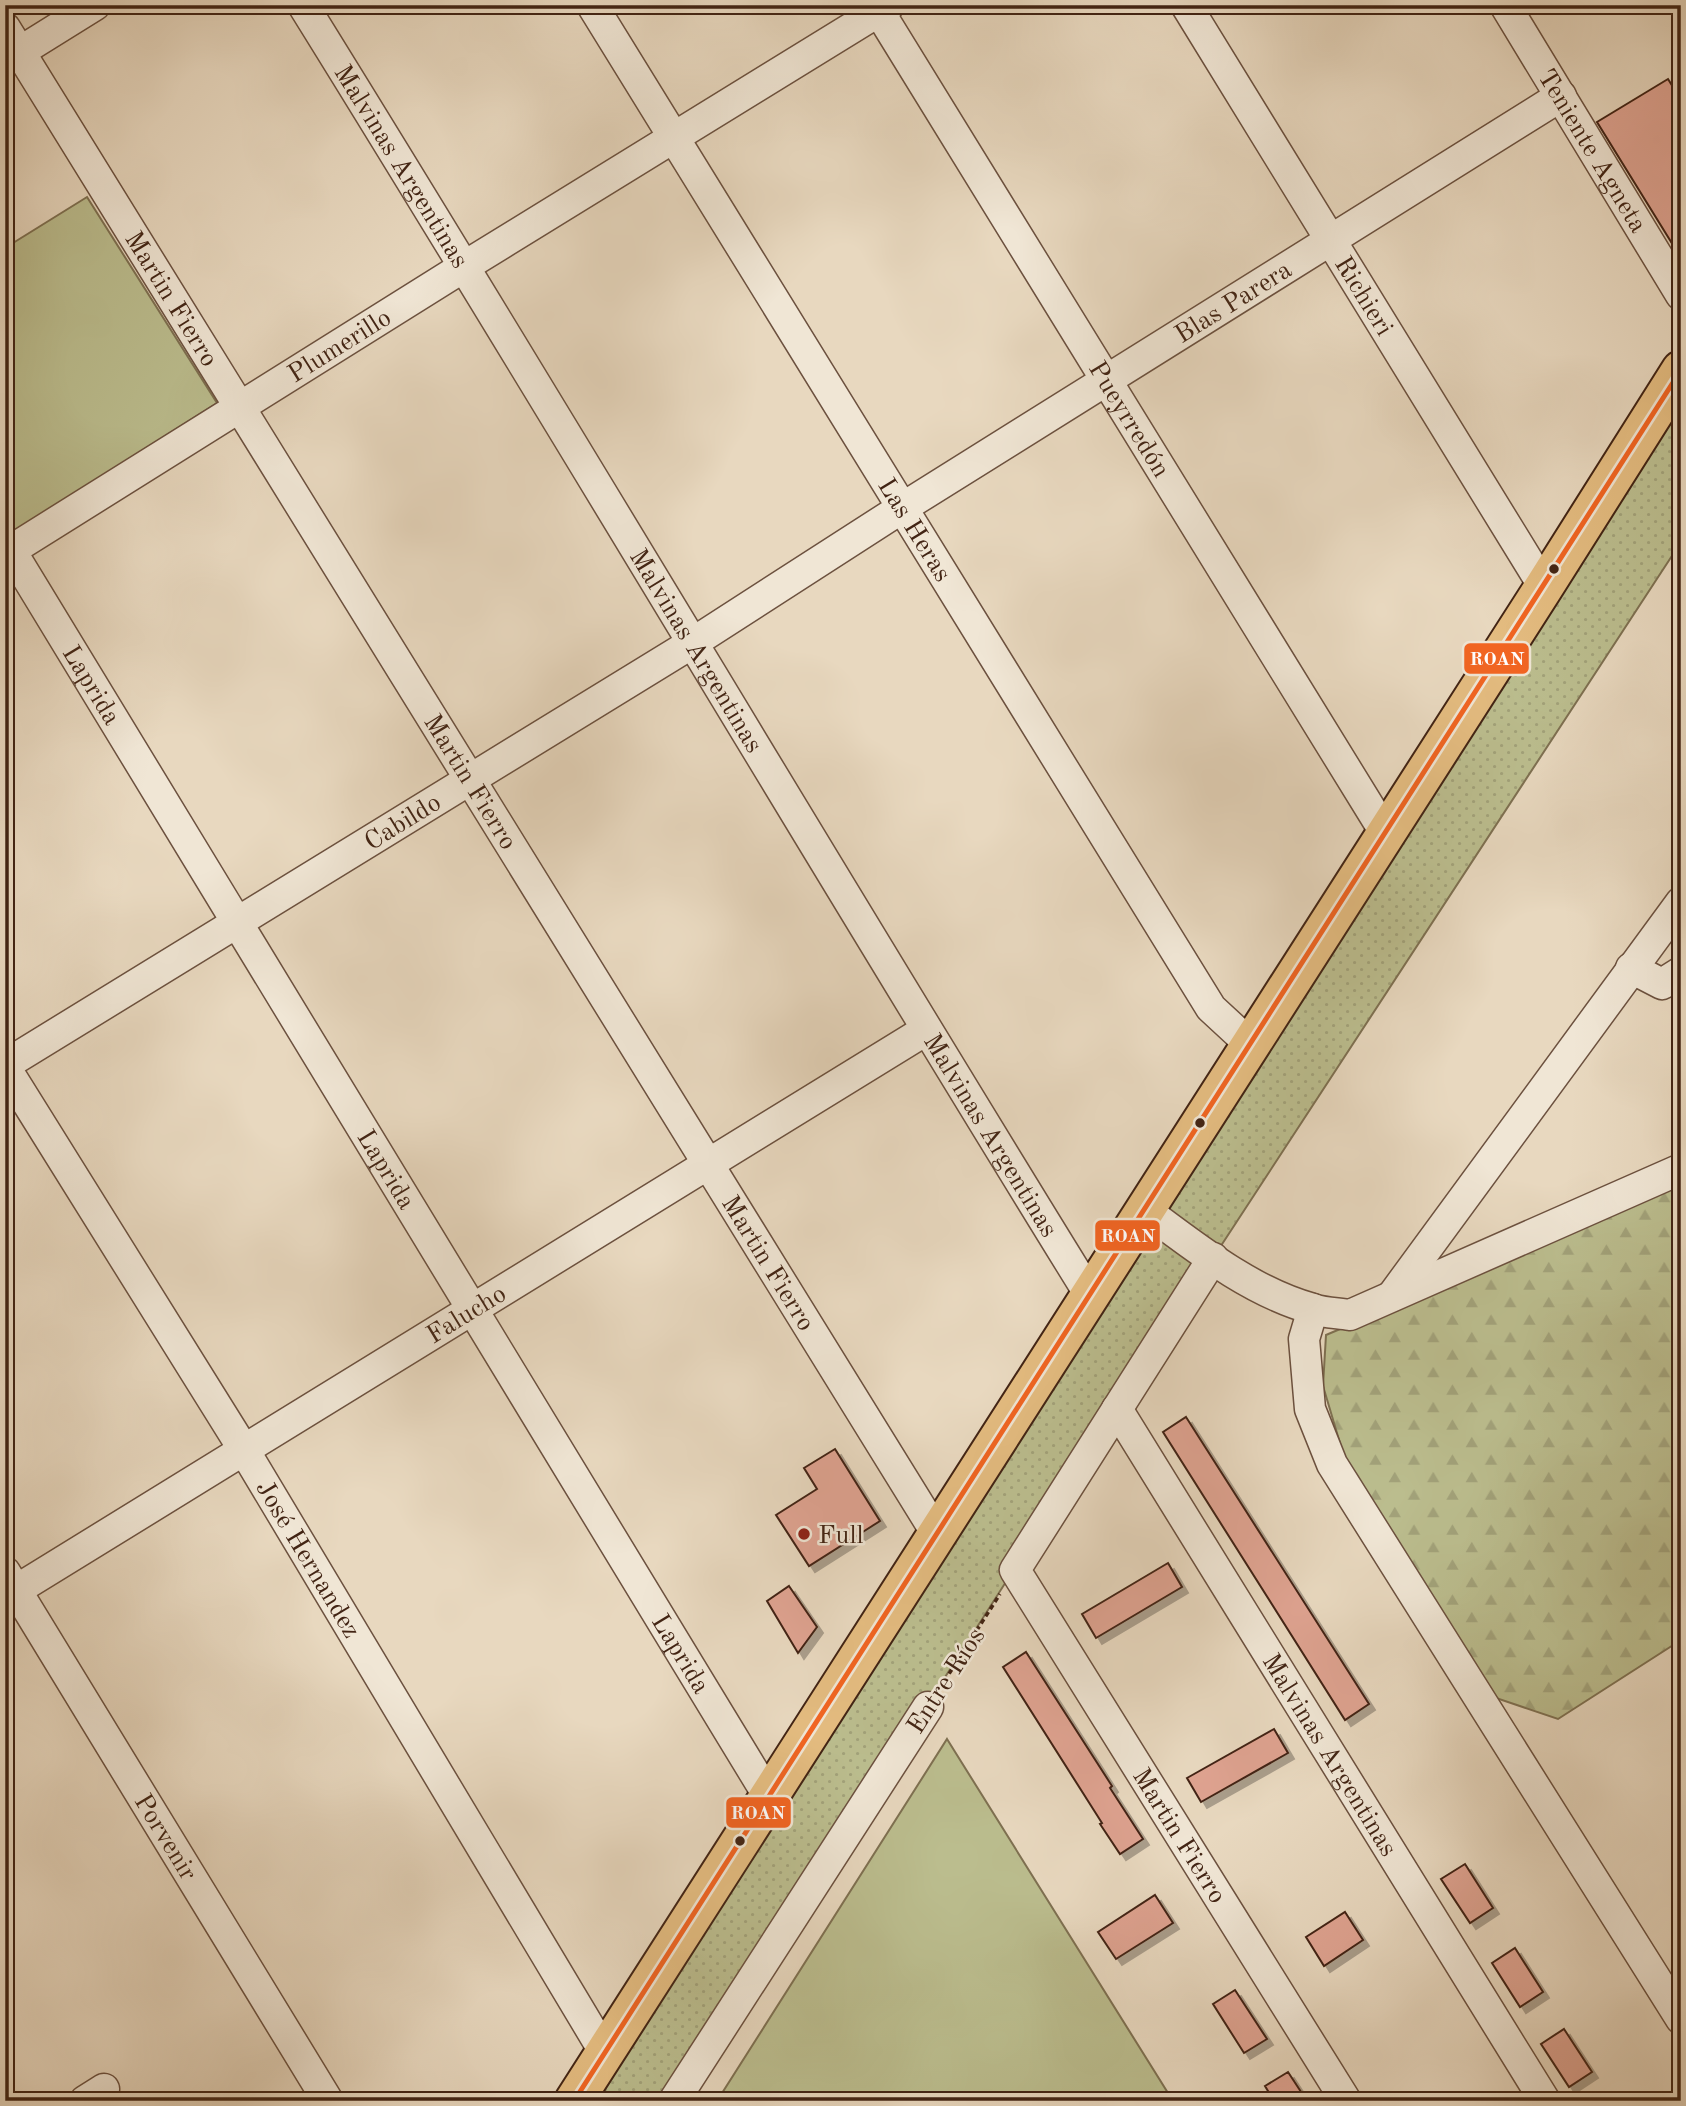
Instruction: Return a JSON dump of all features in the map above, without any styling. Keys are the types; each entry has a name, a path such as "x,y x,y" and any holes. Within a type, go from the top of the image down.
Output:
{"main road":[{"path":"574,2101 1681,370"}],"street":[{"path":"10,47 95,5"},
{"name":"Malvinas Argentinas","path":"303,5 465,266 926,1030 1090,1295"},
{"name":"Las Heras","path":"592,5 1211,1008 1251,1045"},
{"name":"Richieri","path":"1186,5 1544,587"},
{"name":"Teniente Agneta","path":"1505,5 1681,295"},
{"name":"Plumerillo","path":"7,548 240,407 881,7"},
{"name":"Pueyrredón","path":"881,7 1106,380 1386,834"},
{"name":"Martin Fierro","path":"10,47 240,407 937,1534"},
{"name":"Blas Parera","path":"902,508 1562,96"},
{"name":"Cabildo","path":"5,1066 694,642 902,508"},
{"name":"Laprida","path":"7,548 769,1797"},
{"path":"1392,1297 1681,902"},
{"path":"1632,968 1662,984 1681,972"},
{"name":"Falucho","path":"9,1586 244,1450 926,1030"},
{"name":"José Hernandez","path":"5,1066 244,1450 605,2053"},
{"path":"1145,1210 1213,1258 1265,1290 1313,1309 1350,1315 1681,1169"},
{"path":"1015,1570 1213,1258"},
{"path":"1313,1309 1304,1339 1310,1409 1332,1464 1681,2020"},
{"name":"Malvinas Argentinas","path":"1117,1409 1545,2101"},
{"name":"Martin Fierro","path":"1015,1570 1346,2101"},
{"name":"Porvenir","path":"9,1586 328,2101"},
{"name":"Entre Ríos","path":"674,2101 928,1707"}],"path":[{"name":"Entre Ríos","path":"928,1707 1015,1570"}],"green space":[{"path":"87,197 217,403 14,532 5,517 5,248"},
{"path":"1681,370 1681,542 1213,1258 674,2101 574,2101"},
{"path":"1681,1184 1681,1640 1558,1719 1490,1696 1345,1460 1323,1386 1326,1335"},
{"path":"947,1739 1173,2101 717,2101"}],"building":[{"path":"1668,79 1681,100 1681,258 1597,122"},
{"path":"1186,1417 1369,1704 1345,1720 1163,1432"},
{"path":"835,1449 880,1521 809,1566 776,1515 817,1489 804,1468"},
{"path":"1168,1563 1182,1587 1096,1638 1082,1614"},
{"path":"789,1586 817,1627 798,1653 767,1601"},
{"path":"1026,1652 1143,1839 1120,1854 1003,1667"},
{"path":"1274,1729 1288,1753 1201,1802 1187,1778"},
{"path":"1465,1864 1493,1908 1470,1923 1441,1879"},
{"path":"1155,1895 1173,1923 1116,1959 1098,1932"},
{"path":"1345,1912 1363,1940 1324,1966 1306,1937"},
{"path":"1515,1948 1543,1992 1520,2007 1492,1963"},
{"path":"1235,1990 1267,2039 1244,2053 1213,2004"},
{"path":"1564,2029 1592,2072 1569,2087 1541,2044"},
{"path":"1288,2072 1307,2101 1274,2101 1265,2086"}],"transit line":[{"name":"ROAN","path":"574,2101 1681,370"}],"place":[{"name":"Full","path":"804,1534"}]}
